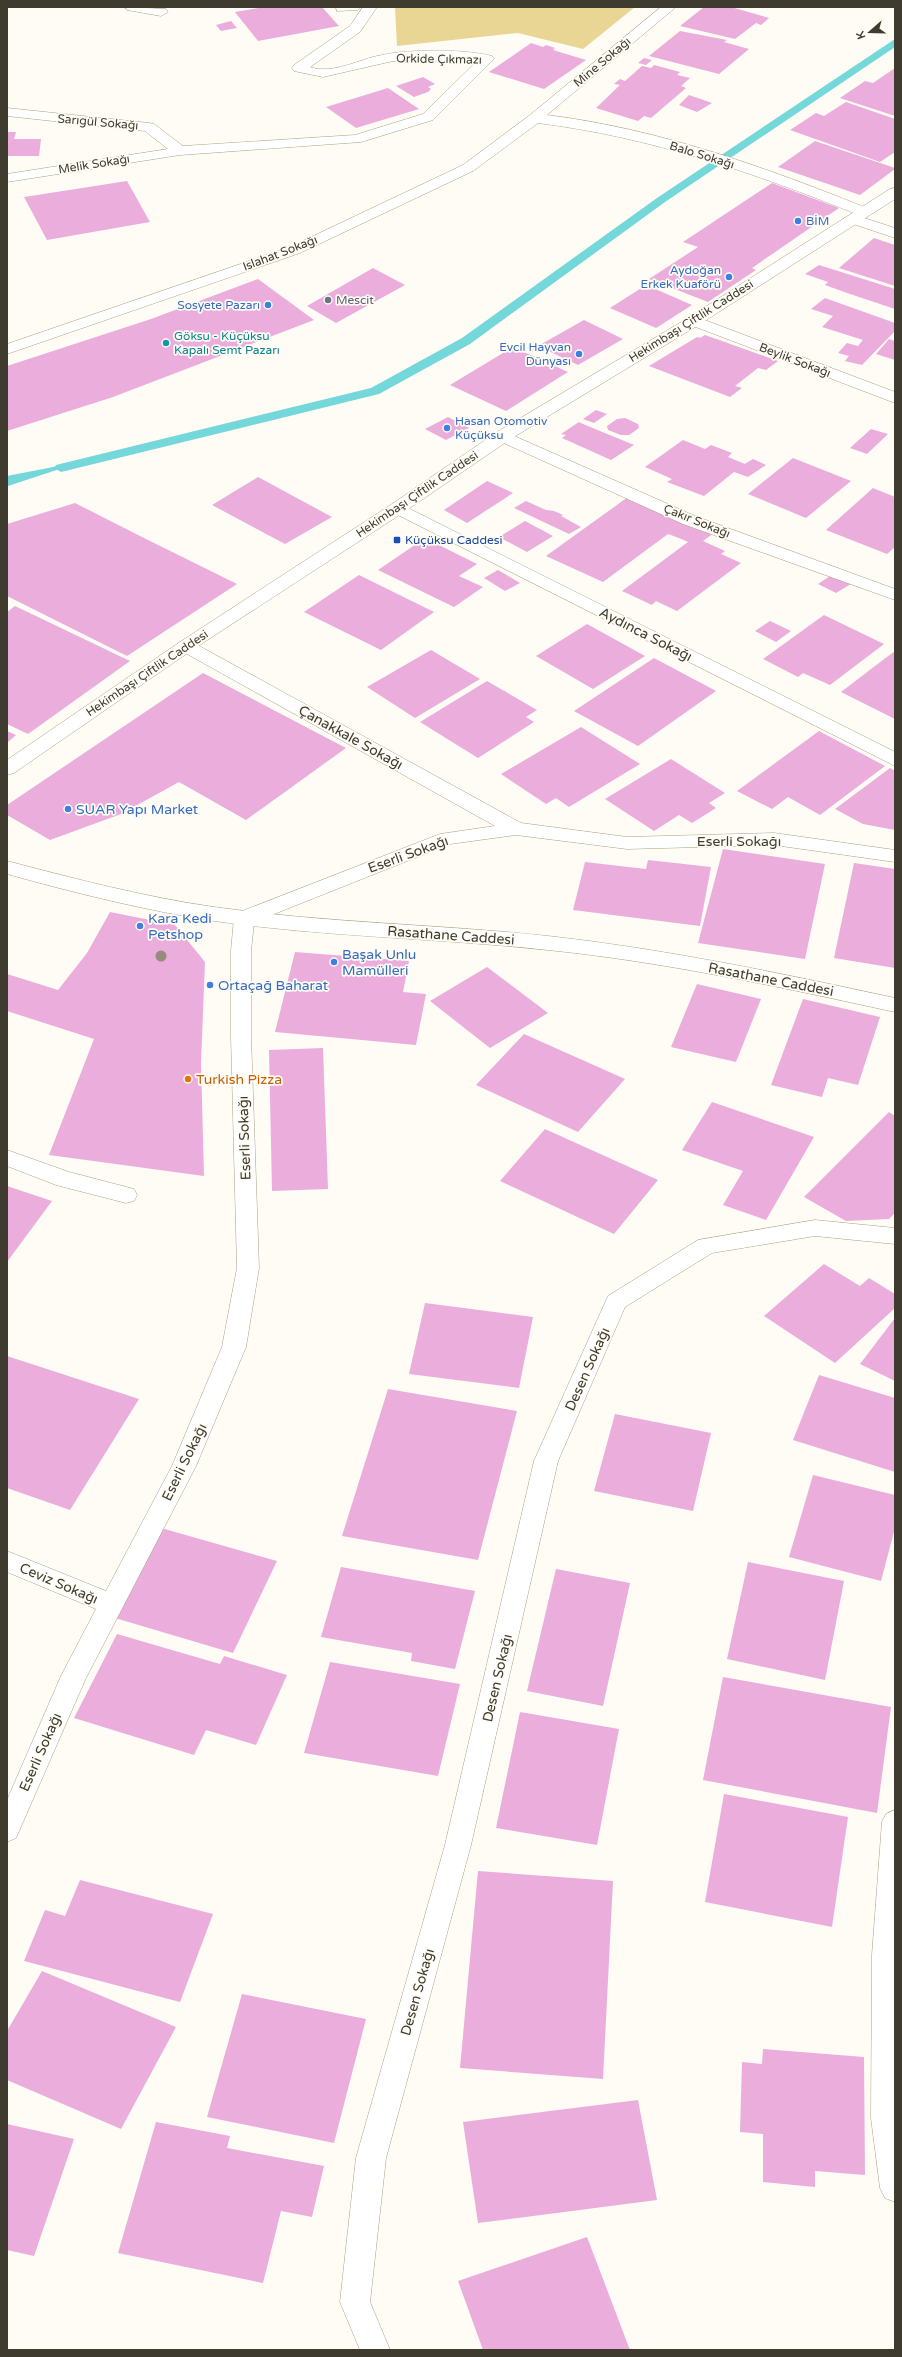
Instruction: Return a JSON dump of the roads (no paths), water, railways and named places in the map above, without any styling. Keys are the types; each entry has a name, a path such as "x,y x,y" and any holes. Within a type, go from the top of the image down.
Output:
{"street":[{"path":"132,7 161,12"},
{"name":"Orkide Çıkmazı","path":"180,151 356,139 428,117 488,60 459,57 392,57 332,74 310,73 299,68 356,29 370,7"},
{"name":"Mine Sokağı","path":"535,118 668,7"},
{"name":"Sarıgül Sokağı","path":"7,112 149,127 180,151"},
{"name":"Balo Sokağı","path":"535,118 562,120 653,140 735,165 858,216 895,234"},
{"name":"Islahat Sokağı","path":"7,349 295,250 468,168 535,118"},
{"name":"Melik Sokağı","path":"7,178 180,151"},
{"name":"Hekimbaşı Çiftlik Caddesi","path":"7,769 186,646 398,508 503,436 694,321 895,192"},
{"name":"Beylik Sokağı","path":"694,321 895,398"},
{"name":"Çakır Sokağı","path":"503,436 689,520 895,595"},
{"name":"Aydınca Sokağı","path":"398,508 895,760"},
{"name":"Çanakkale Sokağı","path":"186,646 516,829"},
{"name":"Eserli Sokağı","path":"7,1830 74,1676 184,1466 234,1347 248,1268 241,1036 241,951 244,918 447,838 516,829 628,843 774,839 895,856"},
{"name":"Rasathane Caddesi","path":"7,867 80,888 244,918 470,935 643,955 750,974 895,1005"},
{"path":"7,1158 64,1179 126,1195"},
{"name":"Desen Sokağı","path":"375,2350 355,2302 371,2158 458,1845 546,1461 616,1302 706,1246 815,1228 895,1236"},
{"name":"Ceviz Sokağı","path":"7,1561 112,1605"},
{"path":"895,1822 886,1954 885,2102 885,2118 895,2188"}],"water":[{"path":"84,461 8,486 7,486 7,476"}],"waterway":[{"path":"61,468 375,391 466,341 661,200 895,42"}],"place":[{"name":"BİM","path":"798,221"},
{"name":"Aydoğan Erkek Kuaförü","path":"729,277"},
{"name":"Mescit","path":"328,300"},
{"name":"Sosyete Pazarı","path":"268,305"},
{"name":"Göksu - Küçüksu Kapalı Semt Pazarı","path":"166,343"},
{"name":"Evcil Hayvan Dünyası","path":"579,354"},
{"name":"Hasan Otomotiv Küçüksu","path":"447,428"},
{"name":"Küçüksu Caddesi","path":"397,540"},
{"name":"SUAR Yapı Market","path":"68,809"},
{"name":"Kara Kedi Petshop","path":"140,926"},
{"name":"Başak Unlu Mamülleri","path":"334,962"},
{"name":"Ortaçağ Baharat","path":"210,985"},
{"name":"Turkish Pizza","path":"188,1079"}]}
